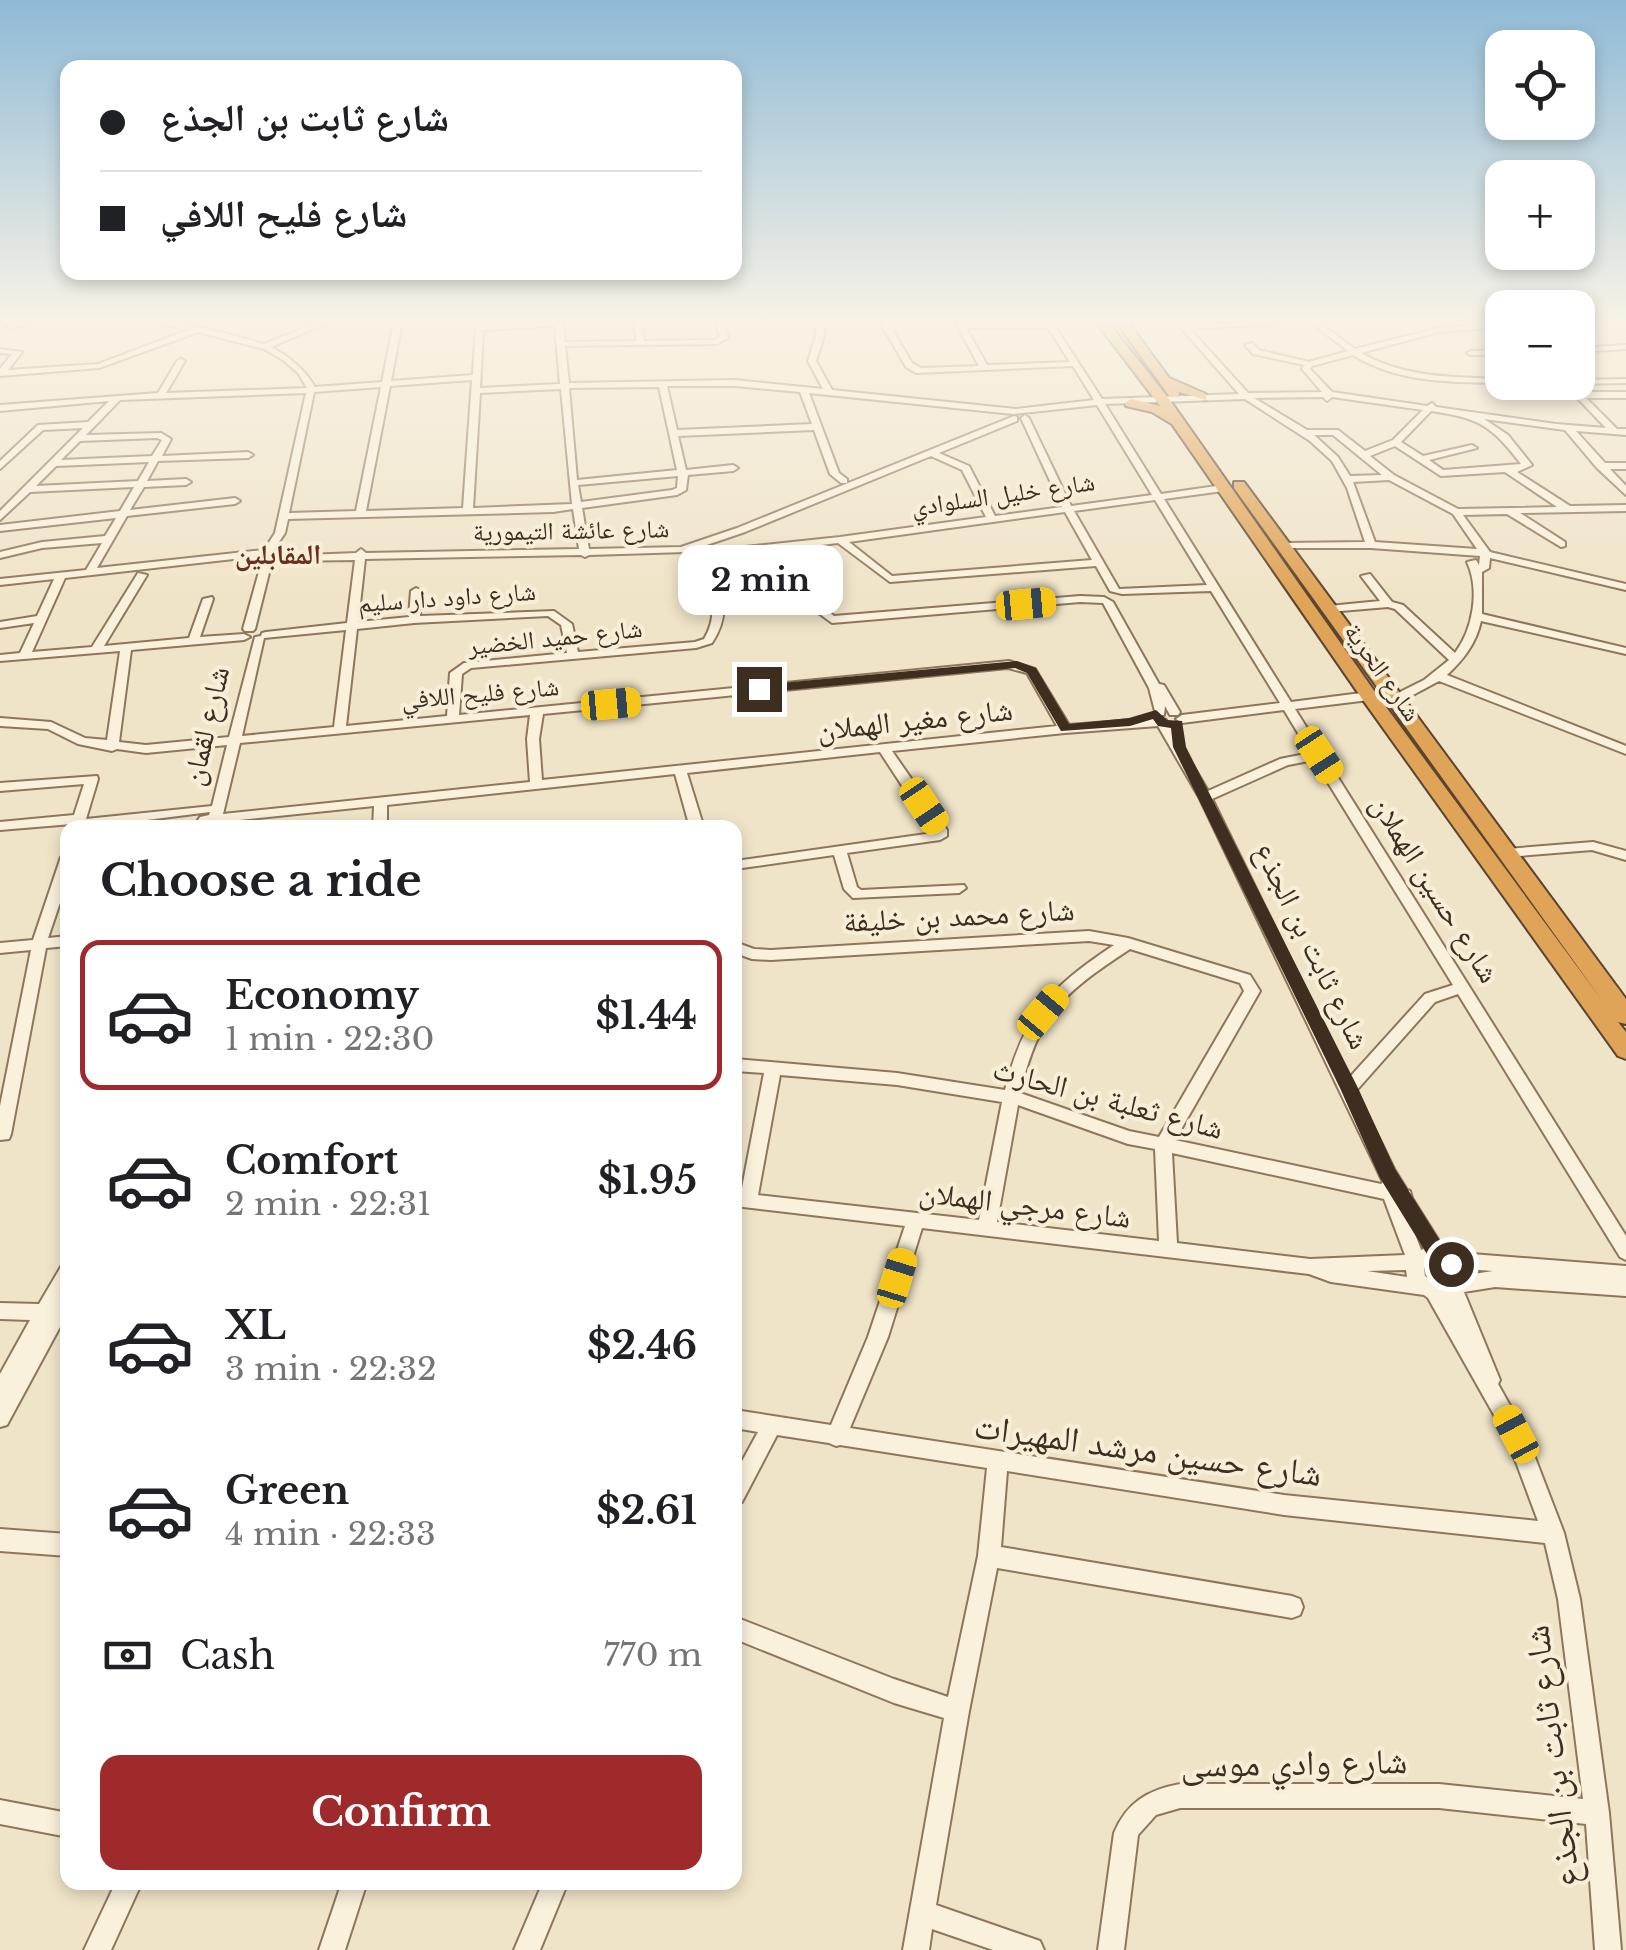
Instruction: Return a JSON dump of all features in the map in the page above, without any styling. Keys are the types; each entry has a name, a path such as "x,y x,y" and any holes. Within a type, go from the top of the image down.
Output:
{"highway":[{"name":"شارع الحرية","path":"1186,413 1223,488 1626,1050"},
{"name":"شارع الحرية","path":"1189,413 1626,1016"}],"street":[{"path":"0,518 103,413"},
{"name":"شارع لقمان","path":"210,818 306,413"},
{"path":"361,513 380,413"},
{"path":"468,511 476,413"},
{"path":"569,413 573,483 585,552"},
{"path":"283,516 577,508 674,493 684,485 684,473 669,413"},
{"path":"810,413 835,474 844,482"},
{"path":"1008,413 1030,413"},
{"name":"شارع حسين الهملان","path":"1106,413 1626,1252"},
{"path":"1273,413 1303,432 1335,461 1347,480 1371,546"},
{"path":"1364,455 1396,442 1426,413"},
{"path":"1462,413 1591,434 1621,433"},
{"path":"1527,413 1530,422"},
{"path":"1599,413 1621,433"},
{"name":"شارع ثابت بن الجذع","path":"1016,415 1033,436 1113,596 1180,747 1349,1088 1396,1195 1415,1262 1414,1275 1443,1288 1477,1370 1492,1389 1522,1449 1553,1533 1569,1600 1597,1812 1608,1950"},
{"name":"شارع عائشة التيمورية","path":"0,582 231,556 672,549 741,530 1016,415"},
{"name":"شارع عائشة التيمورية","path":"672,549 1016,415"},
{"path":"1475,415 1546,430 1581,444"},
{"path":"1396,442 1423,459 1440,477 1508,470 1527,463 1505,437 1475,415"},
{"path":"0,466 40,427 91,425"},
{"path":"674,433 814,428"},
{"path":"1546,430 1621,433"},
{"path":"1570,430 1626,492"},
{"path":"1303,432 1335,432 1392,477 1456,512 1626,508"},
{"path":"1581,444 1591,434"},
{"path":"79,438 166,437 156,461 90,571"},
{"path":"1423,459 1472,448"},
{"path":"929,452 970,472 991,518"},
{"path":"56,462 248,455"},
{"path":"1600,466 1626,466"},
{"path":"573,483 734,468"},
{"path":"1508,470 1566,508"},
{"path":"1347,480 1392,477"},
{"path":"0,497 186,482"},
{"path":"1412,487 1425,484"},
{"name":"شارع خليل السلوادي","path":"672,549 693,554 789,546 1223,488"},
{"path":"0,528 235,501"},
{"path":"1506,510 1561,544"},
{"path":"1394,700 1440,677 1457,661 1480,616 1478,556 1456,512"},
{"path":"0,555 42,545 107,539"},
{"path":"840,540 890,579 1094,561"},
{"path":"789,546 822,612 832,620 1215,588"},
{"path":"1284,546 1371,546 1453,552 1626,587"},
{"path":"340,728 361,553"},
{"name":"شارع حميد الخضير","path":"453,718 456,673 462,666 696,646 708,641 720,610 716,588 693,554"},
{"path":"24,655 62,574"},
{"path":"96,649 142,575"},
{"path":"1366,576 1388,604"},
{"path":"414,620 416,591"},
{"path":"194,640 208,599"},
{"path":"1329,609 1388,604 1399,607 1457,661"},
{"name":"شارع داود دار سليم","path":"0,658 414,620 550,613 562,617 566,624 573,654"},
{"path":"1480,616 1626,651"},
{"path":"0,625 40,619"},
{"path":"112,747 126,646"},
{"name":"شارع فليح اللافي","path":"0,722 52,726 82,741 146,749 1017,664 1032,670 1065,728"},
{"path":"1440,677 1626,750"},
{"name":"شارع مغير الهملان","path":"157,820 210,818 1370,696"},
{"path":"536,783 533,739 538,711"},
{"path":"742,864 940,836 940,830 884,748"},
{"path":"1206,797 1284,762 1319,755"},
{"path":"680,769 694,820"},
{"path":"0,787 92,778 79,820"},
{"path":"380,820 381,800"},
{"name":"شارع مغير الهملان","path":"0,826 60,824"},
{"path":"1507,853 1594,846 1626,856"},
{"path":"840,850 852,889 858,895 959,888"},
{"path":"2,1134 39,944 60,880"},
{"name":"شارع محمد بن خليفة","path":"742,950 771,955 1073,935 1128,943 1236,974 1246,979 1252,991 1164,1146"},
{"path":"0,948 60,942"},
{"path":"987,1228 1012,1097 1032,1032 1043,1012 1078,976 1128,943"},
{"path":"1349,1088 1430,998 1464,987"},
{"name":"شارع ثعلبة بن الحارث","path":"742,1066 897,1079 1012,1097 1164,1146 1396,1195"},
{"path":"742,1200 774,1068"},
{"path":"1164,1146 1168,1250"},
{"name":"شارع ثابت بن الجذع","path":"1396,1195 1443,1259 1456,1269 1443,1288"},
{"name":"شارع مرجي الهملان","path":"742,1200 1309,1266 1415,1262 1425,1256 1443,1259"},
{"path":"836,1437 878,1337 916,1219"},
{"path":"1443,1259 1626,1274"},
{"name":"شارع مرجي الهملان","path":"1309,1266 1331,1274 1443,1288 1508,1279 1626,1288"},
{"path":"0,1311 57,1314"},
{"path":"0,1393 57,1314"},
{"path":"0,1418 57,1314"},
{"name":"شارع حسين مرشد المهيرات","path":"742,1421 1284,1505 1553,1533"},
{"path":"742,1482 771,1427"},
{"path":"916,1950 956,1710 989,1556 998,1462"},
{"path":"0,1540 60,1545"},
{"path":"989,1556 1292,1607"},
{"path":"742,1631 956,1710"},
{"name":"شارع وادي موسى","path":"1111,1950 1126,1833 1133,1817 1152,1802 1180,1796 1439,1796 1597,1812"},
{"path":"0,1812 60,1823"},
{"path":"97,1950 126,1890"},
{"path":"332,1950 352,1890"},
{"path":"527,1950 553,1890"},
{"path":"922,1914 1031,1950"}],"district":[{"name":"المقابلين","path":"278,554"}],"route":[{"path":"759,689 1017,664 1032,670 1065,728 1130,722 1156,714 1162,724 1177,724 1180,747 1387,1172 1440,1258 1451,1264"}]}
